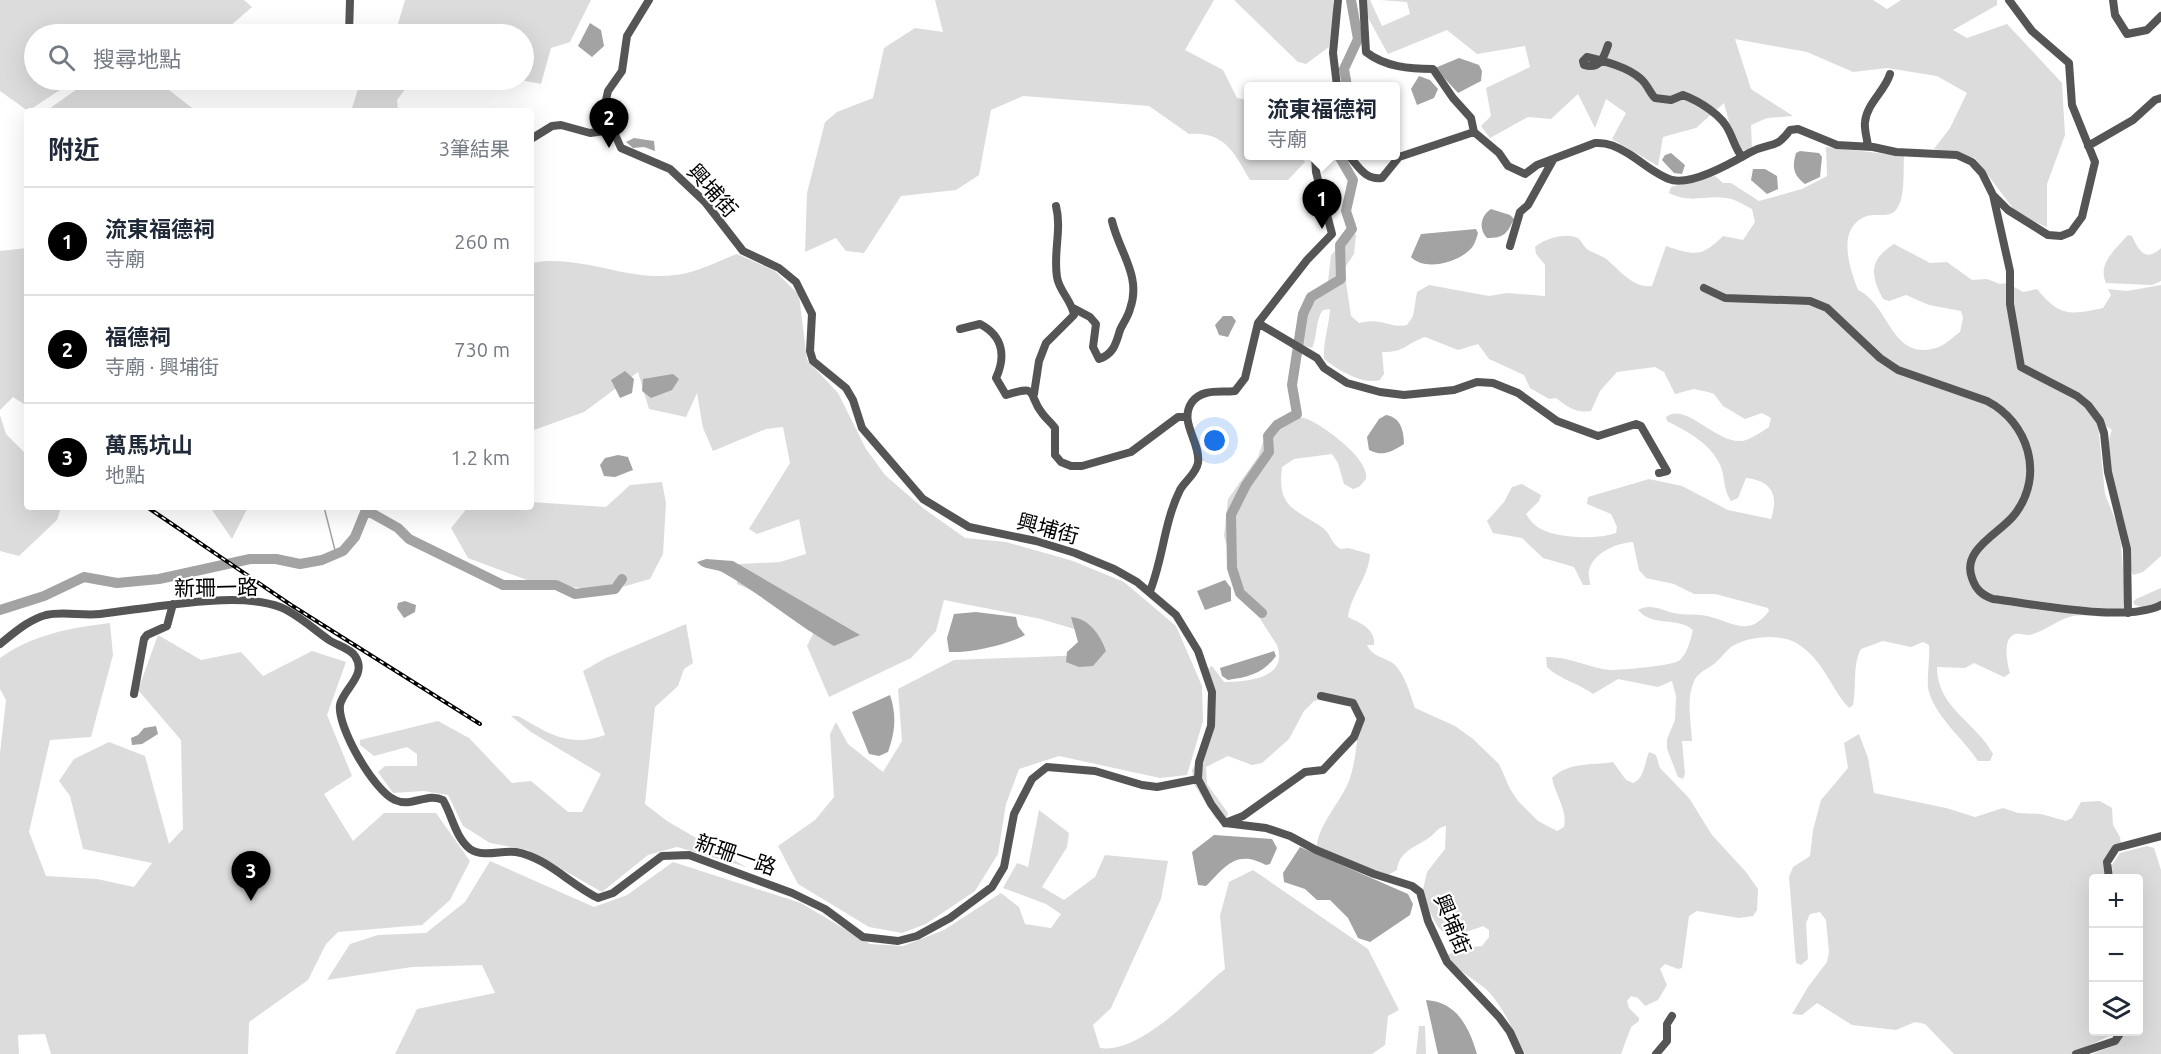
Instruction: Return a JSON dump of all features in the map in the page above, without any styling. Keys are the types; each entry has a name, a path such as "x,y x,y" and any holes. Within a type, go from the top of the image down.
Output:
{"street":[{"path":"349,24 350,0"},
{"name":"興埔街","path":"649,0 627,36 622,71 608,91 606,107 621,148 664,166 690,185 743,250 779,267 796,282 812,314 810,351 813,361 846,388 853,400 862,428 874,446 898,469 909,487 922,499 969,527 1075,552 1114,570 1150,591 1176,615 1190,634 1212,692 1212,726 1199,762 1198,779"},
{"path":"1336,82 1333,54 1338,0"},
{"path":"1363,0 1366,52 1376,60 1407,69 1433,69 1453,98 1471,118 1474,132 1499,153 1508,166 1525,174 1537,165 1594,143 1603,142 1616,146 1671,180 1683,181 1713,173 1767,145 1776,146 1790,130 1798,129 1837,145 1868,146 1896,152 1958,155 1966,158 1982,173 1993,195 2010,271 2010,304 2021,367 2026,372 2061,386 2088,405 2104,433 2108,472 2127,549 2128,614"},
{"path":"1993,195 2008,210 2048,235 2067,235 2082,217 2095,162 2072,105 2069,63 2032,31 2009,0"},
{"path":"2112,0 2115,15 2127,34 2147,30 2161,16"},
{"path":"1608,45 1603,61 1641,79 1656,99 1671,100 1683,95 1700,103 1724,123 1730,132 1732,144 1742,157"},
{"path":"1868,146 1866,117 1890,74"},
{"path":"2088,146 2133,120 2155,100 2161,98"},
{"path":"534,137 552,126 561,125 590,133 613,130"},
{"path":"1400,157 1474,132"},
{"path":"1150,591 1156,575 1166,527 1180,488 1197,467 1199,452 1187,417 1191,405 1198,396 1210,392 1235,391 1240,385 1245,378 1258,323 1307,260 1332,234 1316,172 1315,160"},
{"path":"1352,160 1364,174 1373,179 1382,177 1397,160"},
{"path":"1510,246 1520,212 1528,205 1553,160"},
{"path":"1034,394 1039,362 1046,343 1074,315 1073,308 1057,279 1056,206"},
{"path":"1073,308 1090,316 1096,324 1093,347 1100,359 1106,357 1114,348 1130,309 1135,288 1129,261 1116,238 1113,221"},
{"path":"1704,288 1725,298 1810,301 1827,308 1880,358 1898,370 2001,409 2023,435 2029,452 2031,471 2023,501 2014,515 1971,558 1969,572 1974,585 1982,595 1994,599 2128,614 2144,612 2161,605"},
{"path":"1258,323 1317,358 1324,368 1347,383 1380,392 1404,395 1454,390 1477,382 1493,383 1518,393 1557,421 1598,436 1636,424 1641,426 1667,471 1659,473"},
{"path":"960,330 980,324 998,338 1003,363 996,378 1002,391 1006,395 1020,390 1029,390 1034,394 1042,414 1055,428 1055,455 1071,466 1082,466 1131,452 1178,417 1187,417"},
{"name":"新珊一路","path":"0,644 32,620 46,615 101,614 173,604 254,602 281,607 333,643 355,654 358,663 356,680 340,702 340,718 345,734 386,794 403,802 430,797 443,800 455,827 470,849 487,854 517,852 540,862 598,898 613,893 662,856 689,855 792,893 825,909 864,937 898,940 916,936 950,918 992,887 1004,867 1014,814 1032,779 1047,767 1095,771 1127,782 1157,787 1198,779"},
{"path":"134,694 144,639 147,635 167,626 173,604"},
{"path":"1198,779 1211,804 1225,823 1243,816 1305,772 1323,770 1354,736 1361,719 1353,703 1321,696"},
{"name":"興埔街","path":"1225,823 1266,828 1290,836 1316,850 1374,874 1412,886 1420,892 1428,921 1447,962 1499,1017 1510,1032 1520,1054"},
{"path":"2108,874 2107,862 2115,848 2161,836"},
{"path":"1656,1054 1667,1041 1667,1024 1672,1016"},
{"path":"2076,1054 2115,1041 2118,1036"}],"shaded area":[{"path":"0,0 244,0 252,7 232,24 24,24 24,90 60,90 33,108 24,108 0,91"},
{"path":"405,0 591,0 570,42 551,48 541,84 534,83 534,24 398,24"},
{"path":"935,0 1214,0 1185,50 1223,70 1237,98 1244,99 1244,160 1304,160 1305,162 1288,180 1250,180 1227,145 1211,136 1189,134 1149,106 1023,96 991,110 979,175 956,190 901,196 864,253 846,251 836,238 805,252 807,193 825,122 837,112 873,98 884,48 915,28 943,32"},
{"path":"1234,0 1333,0 1333,25 1329,47 1306,64 1298,62"},
{"path":"1366,0 1370,0 1382,26 1410,14 1407,2 1380,0 1873,0 1887,9 1901,0 1997,0 1997,5 1953,30 1967,38 2007,24 2062,83 2065,135 2047,184 2047,227 2018,215 1975,158 1934,149 1950,128 1967,93 1937,76 1887,68 1853,72 1807,52 1735,39 1751,89 1793,116 1767,118 1751,125 1752,149 1737,151 1724,103 1696,128 1663,137 1658,166 1612,139 1626,113 1606,99 1595,128 1578,94 1551,119 1528,117 1490,138 1481,126 1491,116 1486,88 1530,67 1525,46 1477,54 1447,30 1388,54 1367,16"},
{"path":"590,23 601,30 604,46 592,57 578,46"},
{"path":"1459,58 1479,65 1482,71 1481,81 1458,93 1435,68"},
{"path":"1419,76 1430,80 1438,89 1434,98 1417,105 1411,89"},
{"path":"76,90 169,90 192,108 50,108"},
{"path":"358,90 404,90 397,100 398,108 352,108"},
{"path":"634,138 654,141 655,151 644,147 633,148 626,142"},
{"path":"1826,147 1904,156 1904,177 1899,206 1892,213 1870,215 1857,221 1848,238 1848,248 1851,270 1858,290 1869,297 1892,330 1909,347 1921,350 1942,345 1960,332 1963,318 1961,311 1929,305 1906,295 1889,301 1883,299 1876,282 1874,268 1880,256 1894,244 1930,263 1947,262 1972,280 1987,279 2000,284 2007,283 2023,292 2037,289 2052,305 2066,312 2103,308 2111,295 2108,289 2127,291 2161,285 2161,556 2143,572 2133,575 2127,533 2111,465 2109,439 2112,430 2106,426 2099,434 2105,494 2116,522 2121,544 2125,596 2123,611 2105,617 2073,616 2029,635 2011,636 2007,645 2010,673 2004,677 1974,663 1965,668 1937,667 1943,693 1950,704 1986,743 1993,754 1990,761 1978,761 1936,708 1928,688 1929,645 1923,642 1911,647 1883,641 1861,649 1856,669 1853,705 1849,708 1821,666 1807,651 1798,644 1783,638 1765,637 1746,640 1731,647 1694,681 1690,703 1692,741 1682,741 1685,774 1683,779 1678,777 1667,749 1667,739 1675,720 1676,696 1672,681 1658,687 1618,679 1593,694 1552,671 1547,667 1546,657 1563,658 1611,670 1668,664 1683,657 1693,630 1680,624 1651,619 1638,610 1652,607 1678,614 1703,615 1747,626 1761,619 1769,611 1768,608 1715,594 1694,594 1674,584 1646,578 1639,570 1633,542 1620,544 1601,553 1589,570 1590,585 1583,585 1574,567 1543,558 1522,538 1493,533 1487,521 1504,502 1512,487 1522,484 1541,495 1539,501 1526,514 1542,530 1574,537 1598,537 1616,533 1617,527 1611,514 1587,504 1588,497 1649,479 1682,486 1728,510 1771,519 1774,503 1767,486 1762,482 1746,478 1738,498 1731,501 1722,470 1713,454 1691,435 1667,421 1666,417 1682,414 1720,435 1739,441 1750,438 1769,427 1771,418 1762,413 1745,419 1723,406 1714,394 1708,392 1694,389 1675,394 1664,372 1655,367 1617,372 1600,391 1591,411 1576,410 1556,398 1549,399 1530,388 1524,375 1489,359 1478,344 1458,350 1425,337 1401,349 1382,352 1384,374 1380,380 1366,380 1343,372 1324,359 1330,309 1323,310 1320,314 1312,348 1301,345 1300,332 1308,297 1327,290 1331,255 1352,233 1356,235 1354,254 1344,269 1351,316 1359,323 1375,321 1395,326 1407,325 1413,316 1417,292 1429,285 1489,296 1507,293 1545,296 1545,265 1536,254 1535,247 1562,236 1579,239 1588,250 1605,258 1632,281 1652,286 1666,246 1697,253 1709,248 1723,236 1743,240 1755,222 1752,209 1736,201 1718,197 1684,198 1669,193 1671,187 1715,176 1723,183 1731,183 1759,201 1802,189 1827,176"},
{"path":"1800,151 1819,153 1822,157 1820,177 1805,184 1796,174 1794,167 1796,153"},
{"path":"1671,153 1685,165 1682,174 1674,173 1662,160 1665,155"},
{"path":"1753,169 1765,169 1777,176 1778,189 1767,194 1751,180"},
{"path":"1491,209 1510,215 1514,219 1504,234 1487,238 1482,231 1482,222"},
{"path":"1476,229 1478,233 1473,246 1461,257 1443,263 1425,264 1411,257 1421,234"},
{"path":"2128,235 2132,236 2140,251 2147,255 2161,248 2161,281 2152,285 2106,283 2104,269 2106,263 2113,251"},
{"path":"24,248 24,404 13,397 0,410 0,251"},
{"path":"737,254 775,271 799,295 807,360 838,393 866,449 885,475 923,508 965,538 1006,542 1073,561 1124,582 1176,626 1202,686 1203,721 1187,775 1160,778 1059,756 1019,769 1006,804 998,854 975,891 926,924 902,933 869,927 798,884 778,846 815,820 834,797 830,734 836,722 848,744 883,772 902,741 898,689 954,660 1086,655 1091,634 1041,619 944,600 936,631 911,658 829,697 807,646 820,620 737,584 739,564 780,562 806,554 799,519 757,534 749,529 790,463 783,427 766,429 713,451 703,428 697,393 686,417 649,409 638,372 584,412 534,430 534,263 567,262 658,276 691,272"},
{"path":"1223,316 1232,316 1236,321 1228,337 1219,335 1215,325"},
{"path":"625,371 634,379 632,393 620,398 611,380"},
{"path":"673,374 679,379 672,390 651,398 642,391 643,379"},
{"path":"0,415 6,434 24,452 24,510 60,510 57,520 19,556 0,551"},
{"path":"1386,415 1398,421 1404,444 1387,453 1369,450 1367,437 1379,419"},
{"path":"1305,418 1324,429 1354,453 1365,471 1366,479 1359,487 1353,489 1344,484 1338,463 1332,454 1294,459 1282,467 1282,491 1285,499 1296,511 1323,528 1338,547 1370,554 1367,570 1348,617 1370,631 1374,645 1367,645 1369,649 1398,668 1407,684 1415,708 1455,726 1473,739 1499,764 1518,801 1538,821 1557,831 1564,827 1565,821 1552,778 1573,767 1613,762 1626,780 1633,783 1640,778 1649,752 1656,755 1660,768 1689,798 1712,835 1746,872 1758,889 1757,910 1753,916 1739,918 1697,911 1689,916 1682,968 1678,969 1665,964 1660,969 1667,985 1658,1000 1645,1006 1638,998 1631,996 1627,1001 1629,1008 1639,1018 1639,1021 1631,1027 1621,1054 1525,1054 1495,999 1484,987 1451,961 1448,955 1460,948 1482,946 1489,937 1489,930 1483,926 1457,934 1443,931 1433,918 1422,894 1427,872 1445,849 1446,826 1405,853 1398,863 1397,870 1388,875 1336,860 1317,848 1325,823 1346,789 1354,765 1358,711 1335,695 1314,701 1304,711 1289,739 1262,763 1252,765 1228,756 1206,767 1207,784 1228,813 1226,822 1216,819 1194,784 1192,770 1204,750 1212,710 1206,670 1212,666 1224,682 1234,682 1264,676 1277,665 1279,656 1277,645 1238,585 1224,536 1228,499 1258,457 1265,436 1275,425 1288,419"},
{"path":"618,455 628,457 633,470 615,477 604,476 600,465 605,458"},
{"path":"662,482 666,503 663,554 650,579 608,591 535,583 468,558 451,528 466,510 534,510 534,502 606,507 630,485"},
{"path":"212,510 246,510 232,539"},
{"path":"706,559 733,561 860,635 834,646 722,572 702,566 697,562"},
{"path":"1225,580 1231,588 1231,601 1205,610 1197,591"},
{"path":"2161,588 2161,604 2145,608 2133,602 2136,599"},
{"path":"405,601 416,605 415,612 404,618 397,608 398,603"},
{"path":"976,612 1016,617 1018,626 1025,635 988,648 949,652 947,638 954,614"},
{"path":"1071,617 1089,624 1104,645 1106,651 1093,666 1079,667 1066,662 1067,652 1078,642"},
{"path":"110,623 113,655 91,737 50,740 29,832 46,876 97,879 134,887 152,863 83,849 70,796 59,781 74,759 109,742 145,756 169,844 183,829 181,740 138,690 158,635 201,660 241,652 263,676 312,651 346,662 327,715 352,776 324,794 353,841 384,813 436,813 470,861 450,900 422,925 338,932 326,944 308,980 249,1022 248,1054 51,1054 45,1034 18,1035 19,1054 0,1054 0,753 6,700 0,689 0,658 26,643 53,633"},
{"path":"686,624 693,663 684,669 678,686 655,707 645,804 667,821 746,867 677,847 648,855 602,892 528,850 490,843 463,826 448,795 424,791 393,793 378,772 385,766 417,766 417,754 407,747 374,756 360,745 360,740 438,721 469,738 512,783 531,781 568,812 582,812 601,774 531,732 511,716 518,716 559,737 580,740 605,735 583,671 606,658"},
{"path":"1274,651 1276,656 1271,662 1255,673 1228,680 1222,676 1220,668"},
{"path":"890,695 894,710 894,724 888,752 879,756 869,754 852,712"},
{"path":"156,726 158,734 142,744 132,745 131,738 138,735 144,728"},
{"path":"1859,734 1868,758 1874,793 1946,808 1975,817 2003,808 2018,813 2041,814 2066,821 2072,818 2081,802 2100,801 2112,808 2113,825 2121,844 2106,863 2105,874 2089,874 2089,1036 2109,1036 2072,1054 1954,1054 1925,1024 1915,1022 1896,1030 1852,1025 1817,1003 1802,1015 1792,1014 1808,987 1827,962 1829,952 1826,920 1820,912 1810,914 1806,923 1808,959 1801,965 1796,963 1789,877 1793,867 1810,856 1813,830 1821,800 1848,768 1844,743"},
{"path":"1039,810 1069,833 1067,847 1042,887 1064,900 1095,877 1105,855 1168,861 1161,899 1111,1008 1093,1025 1100,1048 1116,1047 1132,1042 1149,1032 1183,1007 1225,969 1220,916 1229,882 1253,870 1368,949 1399,1010 1388,1016 1385,1045 1372,1054 395,1054 417,1009 495,993 482,965 412,967 327,980 350,944 378,935 426,933 465,902 490,861 594,907 627,895 673,862 801,903 870,944 903,946 944,930 1001,893 1019,907 1025,924 1051,928 1061,914 1046,904 1003,888 1017,863 1028,867"},
{"path":"1214,835 1272,839 1277,848 1270,864 1239,859 1226,866 1206,886 1198,885 1192,852"},
{"path":"2147,846 2154,848 2161,870 2161,1054 2092,1054 2118,1044 2121,1036 2143,1036 2143,874 2113,874 2112,865 2120,853"},
{"path":"1300,847 1408,894 1413,904 1410,915 1370,942 1358,938 1348,918 1330,900 1317,900 1305,889 1284,882 1283,873"},
{"path":"1426,1000 1446,1005 1454,1011 1466,1026 1477,1054 1438,1054"},
{"path":"1419,1026 1425,1026 1426,1054 1416,1054"}],"waterway":[{"path":"1346,82 1344,69 1358,39 1351,0"},
{"path":"1262,613 1240,593 1232,568 1231,515 1246,485 1269,452 1268,436 1277,425 1297,414 1292,385 1303,314 1311,297 1341,279 1340,245 1352,229 1346,211 1353,180 1341,160"},
{"path":"325,510 336,554"},
{"path":"0,610 44,596 84,577 117,583 159,579 250,559 276,559 300,564 322,560 343,551 355,537 366,510 398,528 409,539 503,585 556,585 575,594 615,589 622,579"}],"railway":[{"path":"151,510 291,605 480,724"}],"place":[{"name":"福德祠","path":"609,148"},
{"name":"流東福德祠","path":"1322,229"},
{"name":"萬馬坑山","path":"251,901"}]}
